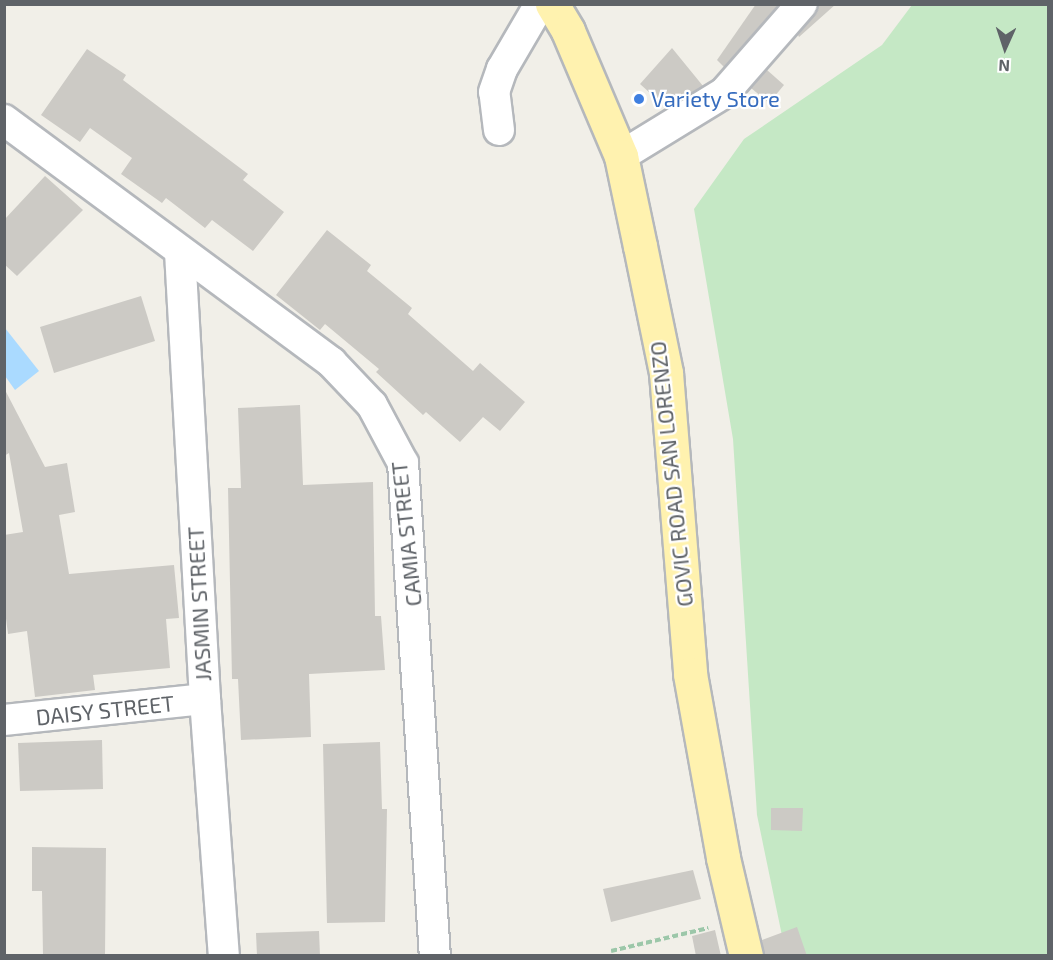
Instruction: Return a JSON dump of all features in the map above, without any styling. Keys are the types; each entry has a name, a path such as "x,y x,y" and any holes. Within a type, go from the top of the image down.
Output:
{"main road":[{"name":"GOVIC ROAD SAN LORENZO","path":"552,4 568,31 621,156 666,373 690,674 737,921 746,956"}],"street":[{"path":"499,130 497,84 522,31 540,4"},
{"path":"621,156 724,93 802,4"},
{"name":"CAMIA STREET","path":"4,120 331,362 372,405 403,463 435,956"},
{"name":"JASMIN STREET","path":"180,252 205,699 224,956"},
{"name":"DAISY STREET","path":"4,720 205,699"}],"path":[{"path":"611,951 737,921"}],"green space":[{"path":"912,5 1048,5 1048,955 786,955 757,815 733,439 694,209 744,139 882,45"}],"water":[{"path":"5,328 39,371 15,390 5,376"}],"building":[{"path":"756,4 779,4 724,67 717,60"},
{"path":"819,4 836,4 799,37 798,35 815,15"},
{"path":"672,48 703,86 675,102 666,95 660,102 640,84"},
{"path":"87,49 126,75 123,80 248,174 243,180 284,212 253,251 212,220 205,228 166,198 162,203 121,174 132,158 90,128 80,142 41,115"},
{"path":"767,70 784,85 769,103 751,88"},
{"path":"45,176 83,210 17,276 4,264 4,220"},
{"path":"327,230 371,265 367,271 412,308 408,314 473,371 480,363 525,402 500,431 483,417 460,442 426,412 423,415 376,372 379,369 325,324 320,330 276,295"},
{"path":"141,296 155,341 54,373 40,327"},
{"path":"4,388 45,467 67,463 75,512 59,515 69,574 174,565 179,618 166,619 170,668 93,675 95,690 35,697 27,631 8,634 4,603 4,535 23,532 9,453 4,456"},
{"path":"300,405 303,485 373,482 375,616 381,616 385,670 309,674 311,737 241,740 238,679 232,679 228,488 241,488 238,408"},
{"path":"102,740 103,789 20,791 18,743"},
{"path":"380,742 382,809 387,809 385,922 327,923 323,744"},
{"path":"771,808 803,808 802,831 771,830"},
{"path":"32,847 106,848 105,956 43,956 42,891 32,891"},
{"path":"693,870 701,899 611,922 603,889"},
{"path":"797,927 807,956 764,956 762,940"},
{"path":"715,930 721,956 696,956 692,936"},
{"path":"319,931 320,956 257,956 256,933"}],"place":[{"name":"Variety Store","path":"639,99"}]}
